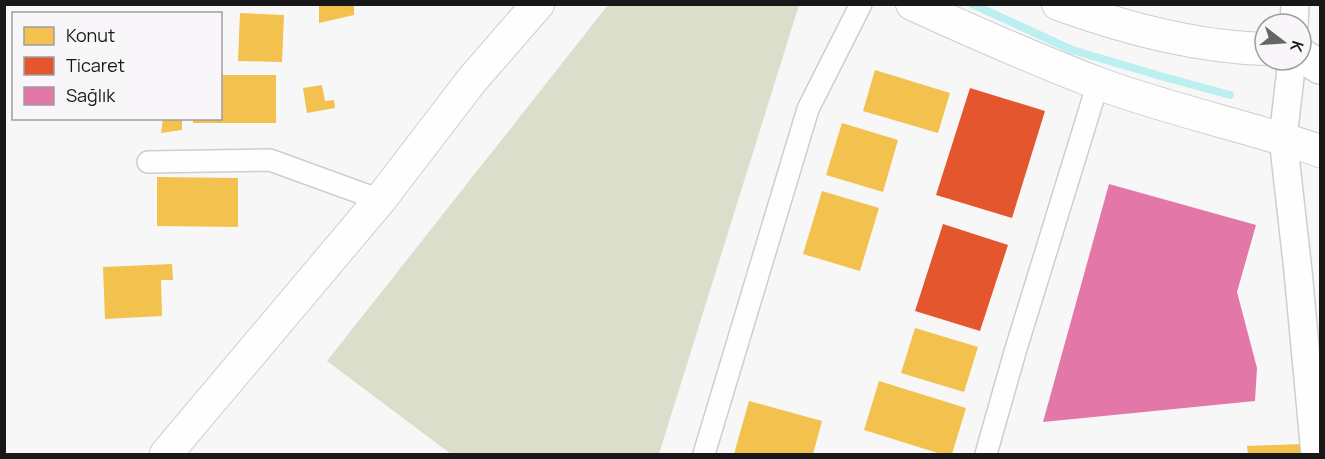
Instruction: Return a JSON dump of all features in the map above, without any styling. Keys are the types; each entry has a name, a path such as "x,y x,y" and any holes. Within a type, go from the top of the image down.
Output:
{"main road":[{"path":"166,454 380,200 472,80 538,4"},
{"path":"912,4 1098,83 1320,151"},
{"path":"1058,4 1105,21 1194,42 1253,49"}],"street":[{"path":"704,454 808,109 861,4"},
{"path":"1291,72 1283,138 1315,454"},
{"path":"986,454 1098,83"},
{"path":"148,162 270,160 380,200"}],"green space":[{"path":"608,5 799,5 659,454 451,454 327,361"}],"building: Konut":[{"path":"319,4 354,4 354,15 319,23"},
{"path":"240,13 284,15 282,62 238,61"},
{"path":"875,70 950,93 938,133 863,111"},
{"path":"222,75 276,75 276,123 193,123 193,120 222,120"},
{"path":"322,85 325,101 334,100 335,108 307,113 303,88"},
{"path":"163,120 182,120 182,130 161,133"},
{"path":"842,123 898,140 883,192 826,175"},
{"path":"157,177 238,178 238,227 157,226"},
{"path":"822,191 879,208 860,271 803,254"},
{"path":"172,264 173,280 161,280 162,316 105,319 103,267"},
{"path":"915,328 978,347 964,392 901,373"},
{"path":"879,381 966,408 952,454 941,454 864,430"},
{"path":"749,401 822,421 813,454 734,454"},
{"path":"1303,444 1303,454 1248,454 1247,446"}],"building: Ticaret":[{"path":"970,88 1045,111 1012,218 936,195"},
{"path":"943,224 1008,245 980,331 915,311"}],"building: Sağlık":[{"path":"1109,184 1256,225 1237,292 1257,368 1255,401 1043,422"}],"waterway":[{"path":"972,4 1072,50 1230,95"}]}
